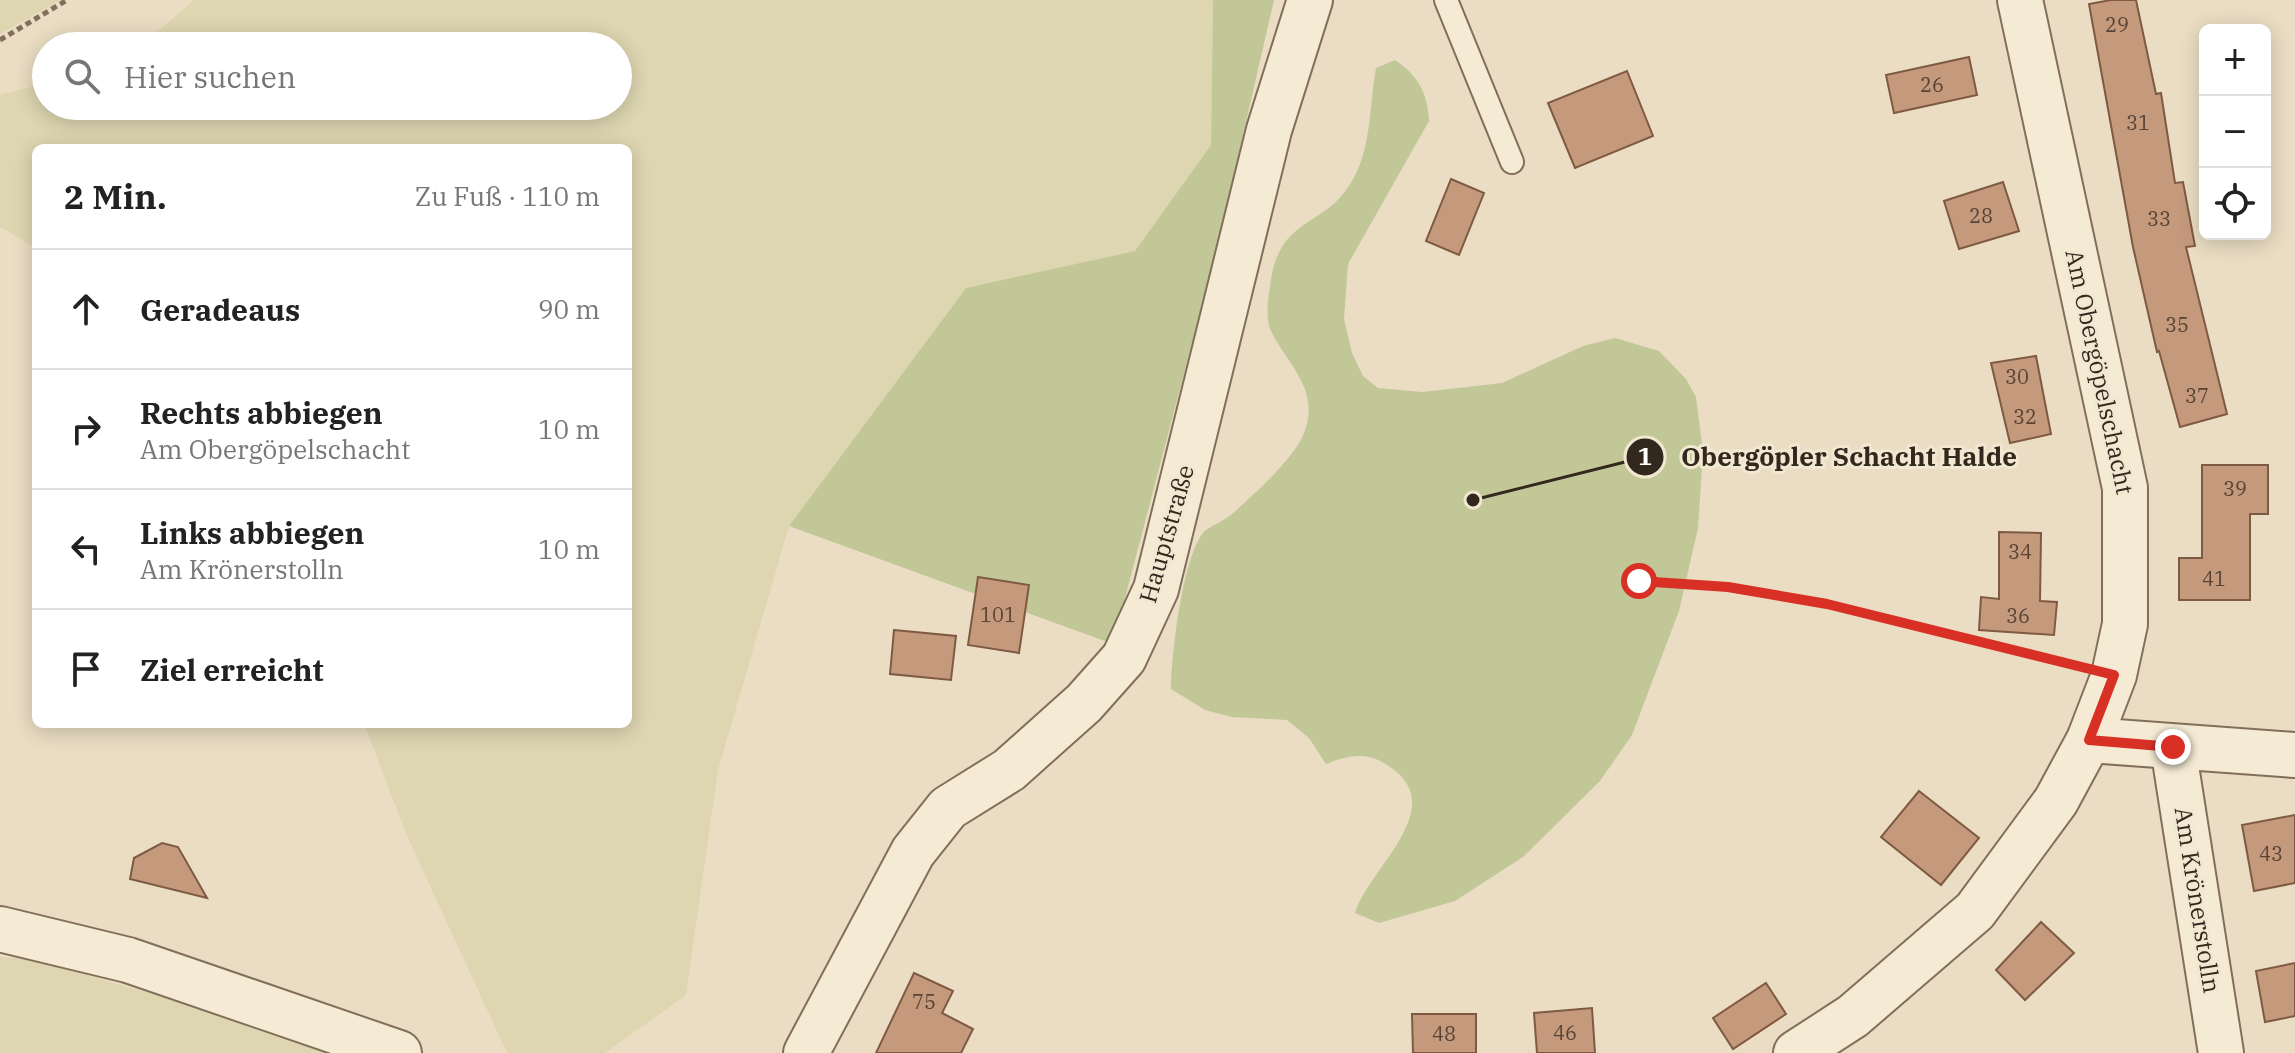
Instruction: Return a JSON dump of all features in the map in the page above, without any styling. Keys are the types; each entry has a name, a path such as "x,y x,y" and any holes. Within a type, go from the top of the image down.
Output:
{"street":[{"name":"Hauptstraße","path":"806,1053 913,852 948,808 1009,770 1084,703 1124,658 1156,589 1269,130 1310,0"},
{"name":"Am Obergöpelschacht","path":"1796,1053 1853,1016 1975,911 2056,801 2089,740 2114,675 2126,611 2125,488 2020,0"},
{"path":"2089,740 2295,755"},
{"name":"Am Krönerstolln","path":"2173,747 2221,1053"},
{"path":"0,929 128,960 399,1053"}],"lane":[{"path":"1446,0 1512,162"}],"path":[{"path":"0,40 67,0"},
{"path":"1631,576 1646,584 1728,587 1827,604 2114,675"},
{"path":"1728,587 1749,591"}],"shaded area":[{"path":"0,0 61,0 0,34"},
{"path":"194,0 1213,0 1211,145 1135,251 966,288 789,526 718,770 686,995 605,1053 507,1053 408,838 366,728 632,728 632,144 32,144 32,246 0,227 0,95 32,87 32,120 632,120 632,32 157,32"},
{"path":"0,957 29,959 362,1053 0,1053"}],"green space":[{"path":"1213,0 1274,0 1217,248 1113,644 789,526 966,288 1135,251 1211,145"},
{"path":"1395,60 1410,72 1420,86 1429,121 1348,264 1344,319 1352,353 1363,376 1378,388 1422,392 1502,383 1583,346 1615,338 1659,351 1686,379 1696,397 1703,452 1698,528 1679,611 1632,735 1600,781 1523,857 1455,901 1379,923 1355,913 1409,820 1412,801 1407,783 1390,767 1366,757 1343,758 1326,764 1309,738 1287,720 1232,717 1205,710 1171,689 1180,605 1198,541 1206,530 1232,514 1283,465 1299,443 1308,418 1306,391 1268,321 1269,292 1276,259 1293,234 1338,200 1349,186 1366,144 1376,68"}],"building":[{"path":"2136,0 2156,94 2161,93 2175,183 2183,182 2195,246 2186,247 2227,414 2180,427 2157,352 2133,247 2089,4"},
{"path":"1969,57 1977,95 1894,113 1886,75"},
{"path":"1627,71 1653,136 1575,168 1548,103"},
{"path":"1451,179 1484,193 1459,255 1426,241"},
{"path":"2003,182 2019,231 1959,249 1944,201"},
{"path":"2036,356 2051,434 2010,443 1991,363"},
{"path":"2202,465 2268,465 2268,514 2250,514 2250,600 2179,600 2179,558 2202,558"},
{"path":"1999,532 2041,533 2040,601 2057,602 2054,635 1979,630 1981,597 1999,599"},
{"path":"978,577 1029,585 1019,653 968,645"},
{"path":"894,630 956,636 951,680 890,674"},
{"path":"1919,791 1979,838 1941,885 1881,837"},
{"path":"2295,815 2295,883 2254,891 2242,825"},
{"path":"162,843 178,847 207,898 130,879 134,858"},
{"path":"2041,922 2074,953 2025,1000 1996,970"},
{"path":"2295,963 2295,1016 2265,1022 2256,971"},
{"path":"914,973 953,991 942,1013 973,1029 961,1053 876,1053"},
{"path":"1766,983 1786,1014 1733,1049 1713,1018"},
{"path":"1592,1008 1595,1053 1537,1053 1534,1013"},
{"path":"1412,1014 1476,1014 1476,1053 1413,1053"}],"place":[{"name":"Obergöpler Schacht Halde","path":"1473,500"}],"route":[{"path":"1639,581 1646,584 1728,587 1827,604 2114,675 2089,740 2173,747"}]}
